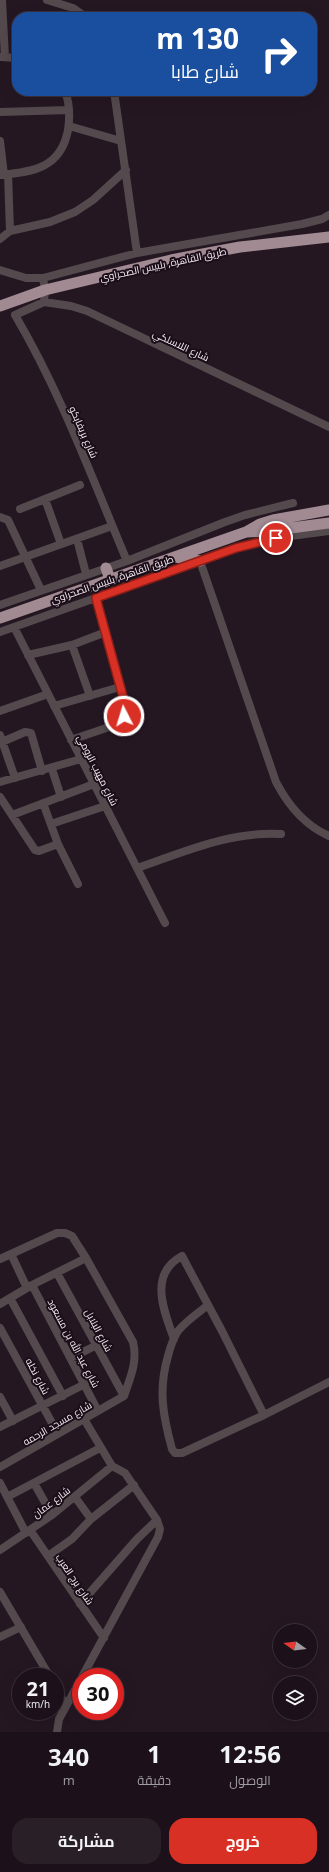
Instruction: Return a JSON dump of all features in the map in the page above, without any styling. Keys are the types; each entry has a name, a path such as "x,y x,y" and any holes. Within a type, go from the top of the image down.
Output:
{"highway":[{"path":"304,239 329,228"},
{"name":"طريق القاهرة, بلبيس الصحراوي","path":"0,306 44,296 171,260 240,248 329,237"},
{"path":"246,532 260,524 273,520 329,510"},
{"path":"246,532 263,532 329,523"},
{"name":"طريق القاهرة, بلبيس الصحراوي","path":"0,618 246,532"},
{"path":"175,556 200,561"},
{"path":"106,568 110,579"}],"street":[{"path":"2,0 2,57 12,58"},
{"path":"47,0 73,8 79,12"},
{"path":"4,174 37,169 50,162 60,154 66,143 68,126 69,110 66,96"},
{"path":"115,96 137,253"},
{"path":"0,112 69,110"},
{"path":"68,126 121,141"},
{"path":"0,141 10,231"},
{"path":"0,239 10,231 50,222 75,212 93,200 126,170"},
{"path":"0,270 26,278 43,278 137,253 302,224 322,219 329,215"},
{"path":"43,278 44,296"},
{"name":"شارع بريفابكو","path":"44,296 15,315 33,346 50,382 127,561"},
{"name":"شارع اللاسلكي","path":"44,296 87,311 329,427"},
{"path":"20,509 80,485"},
{"path":"45,499 62,544"},
{"path":"0,605 127,561 218,524 244,515 293,503"},
{"path":"0,517 8,520 41,590"},
{"path":"0,566 112,526"},
{"path":"0,632 236,548 276,538 329,531"},
{"path":"77,539 86,574"},
{"path":"200,561 276,782 289,804 298,814 312,826 329,836"},
{"path":"71,740 118,724 122,720 126,711 96,598"},
{"name":"شارع مهيب الرومي","path":"14,627 166,923"},
{"path":"28,655 72,645 106,632"},
{"path":"72,645 90,696"},
{"path":"54,706 120,687"},
{"path":"0,711 48,694"},
{"path":"14,778 1,738 25,732 31,733 42,771"},
{"path":"0,782 81,759"},
{"path":"52,768 61,797"},
{"path":"12,815 94,784"},
{"path":"0,797 35,850 39,851 58,844"},
{"path":"43,803 58,844 78,884"},
{"path":"51,824 105,806"},
{"path":"137,868 228,838 258,833 281,834"},
{"path":"0,1259 57,1233 65,1232 72,1236 133,1342 135,1362 124,1396"},
{"name":"شارع عبد الله بن مسعود","path":"11,1254 71,1358 98,1411"},
{"path":"174,1339 165,1313 161,1295 165,1272 172,1261 182,1256 208,1305 261,1414"},
{"path":"0,1304 57,1272 86,1258"},
{"name":"شارع البلابل","path":"57,1272 95,1346 124,1396"},
{"path":"10,1298 63,1396"},
{"path":"208,1305 182,1327 174,1339 164,1368 162,1386 164,1417 174,1452 178,1454 182,1453 329,1382"},
{"name":"شارع نخله","path":"0,1328 58,1434"},
{"path":"71,1358 95,1346"},
{"path":"261,1414 329,1376"},
{"path":"0,1427 43,1407 85,1384"},
{"name":"شارع مسجد الرحمه","path":"1,1465 124,1396"},
{"path":"0,1397 13,1421"},
{"path":"84,1419 112,1466 125,1473 157,1520 160,1529 158,1537 88,1668"},
{"path":"7,1497 100,1448"},
{"name":"شارع عمان","path":"1,1548 28,1532 75,1497 112,1466"},
{"name":"شارع برج العرب","path":"0,1483 28,1532 48,1556 104,1638"},
{"path":"34,1483 52,1514"},
{"path":"48,1556 72,1540 91,1519 134,1486"},
{"path":"75,1497 91,1519"},
{"path":"80,1604 137,1539 157,1520"},
{"path":"0,1592 45,1668"},
{"path":"0,1637 21,1627"},
{"path":"54,1731 72,1696"},
{"path":"64,1702 66,1706"}],"route":[{"path":"124,716 126,711 125,704 96,598 236,548 276,538"}]}
